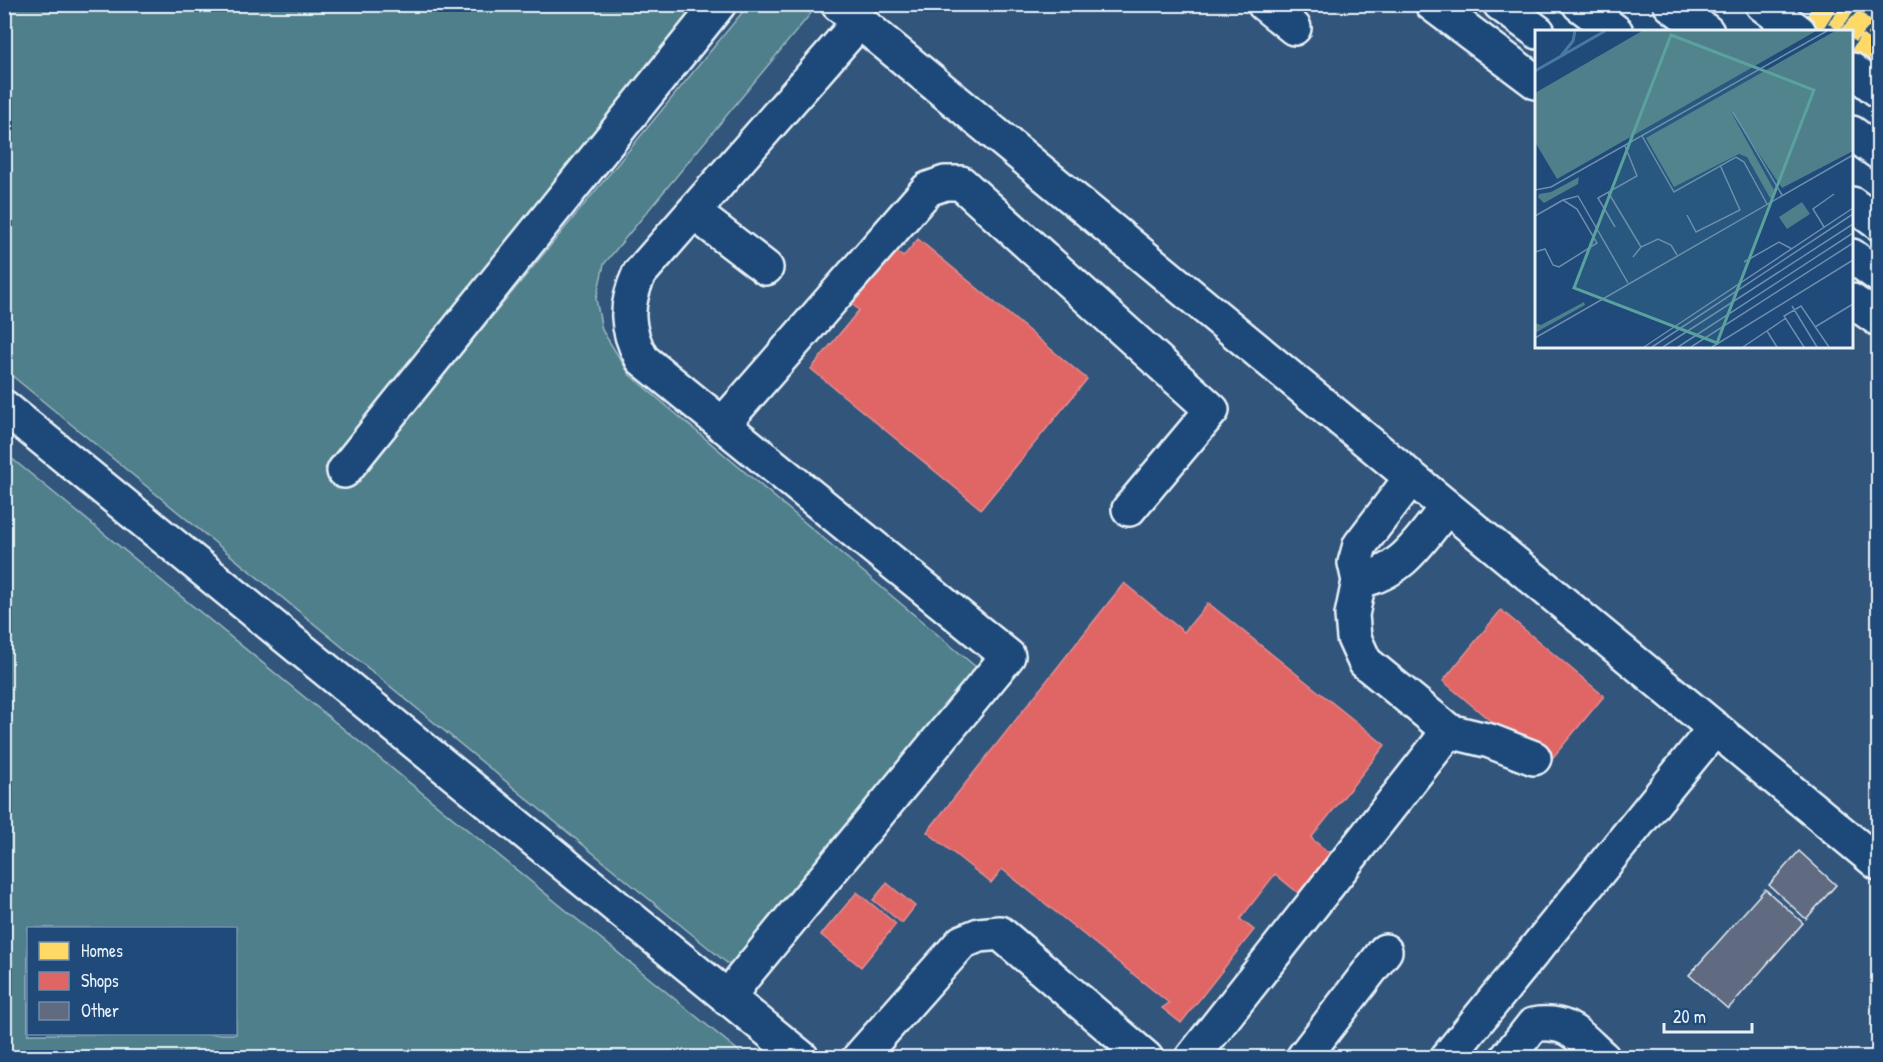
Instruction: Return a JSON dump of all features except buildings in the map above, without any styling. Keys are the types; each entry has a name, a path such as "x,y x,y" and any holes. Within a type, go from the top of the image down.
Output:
{"main road":[{"path":"344,471 719,4"},
{"path":"1264,4 1294,28"},
{"path":"1432,4 1535,81"},
{"path":"1500,4 1535,30"},
{"path":"1579,4 1613,30"},
{"path":"1670,4 1704,30"},
{"path":"1762,4 1796,30"},
{"path":"728,999 743,976 1008,656 642,359 631,339 629,296 639,274 693,212 849,13 1878,863"},
{"path":"1853,71 1878,90"},
{"path":"1853,134 1878,152"},
{"path":"722,425 928,189 945,183 961,183 1212,410 1129,509"},
{"path":"1853,205 1878,223"},
{"path":"693,212 766,268"},
{"path":"1853,257 1878,275"},
{"path":"1853,302 1878,319"},
{"path":"4,407 802,1058"},
{"path":"1411,478 1360,544 1355,563 1359,581 1352,615 1354,638 1365,662 1449,731 1490,741 1534,758"},
{"path":"1359,581 1379,577 1400,564 1447,507"},
{"path":"1447,1058 1715,728"},
{"path":"1192,1058 1449,731"},
{"path":"859,1058 962,942 979,935 999,933 1146,1058"},
{"path":"1303,1058 1385,951"},
{"path":"1507,1058 1533,1025 1551,1022 1570,1029 1603,1058"}],"shaded area":[{"path":"5,5 1478,5 1535,46 1535,348 1853,348 1853,275 1878,293 1878,1057 5,1058"}],"green space":[{"path":"779,3 797,5 812,12 604,264 596,299 602,330 630,375 976,667 733,968 5,370 4,5 702,5 325,468 352,487 745,9 761,4"},
{"path":"5,453 746,1057 5,1057"}]}
